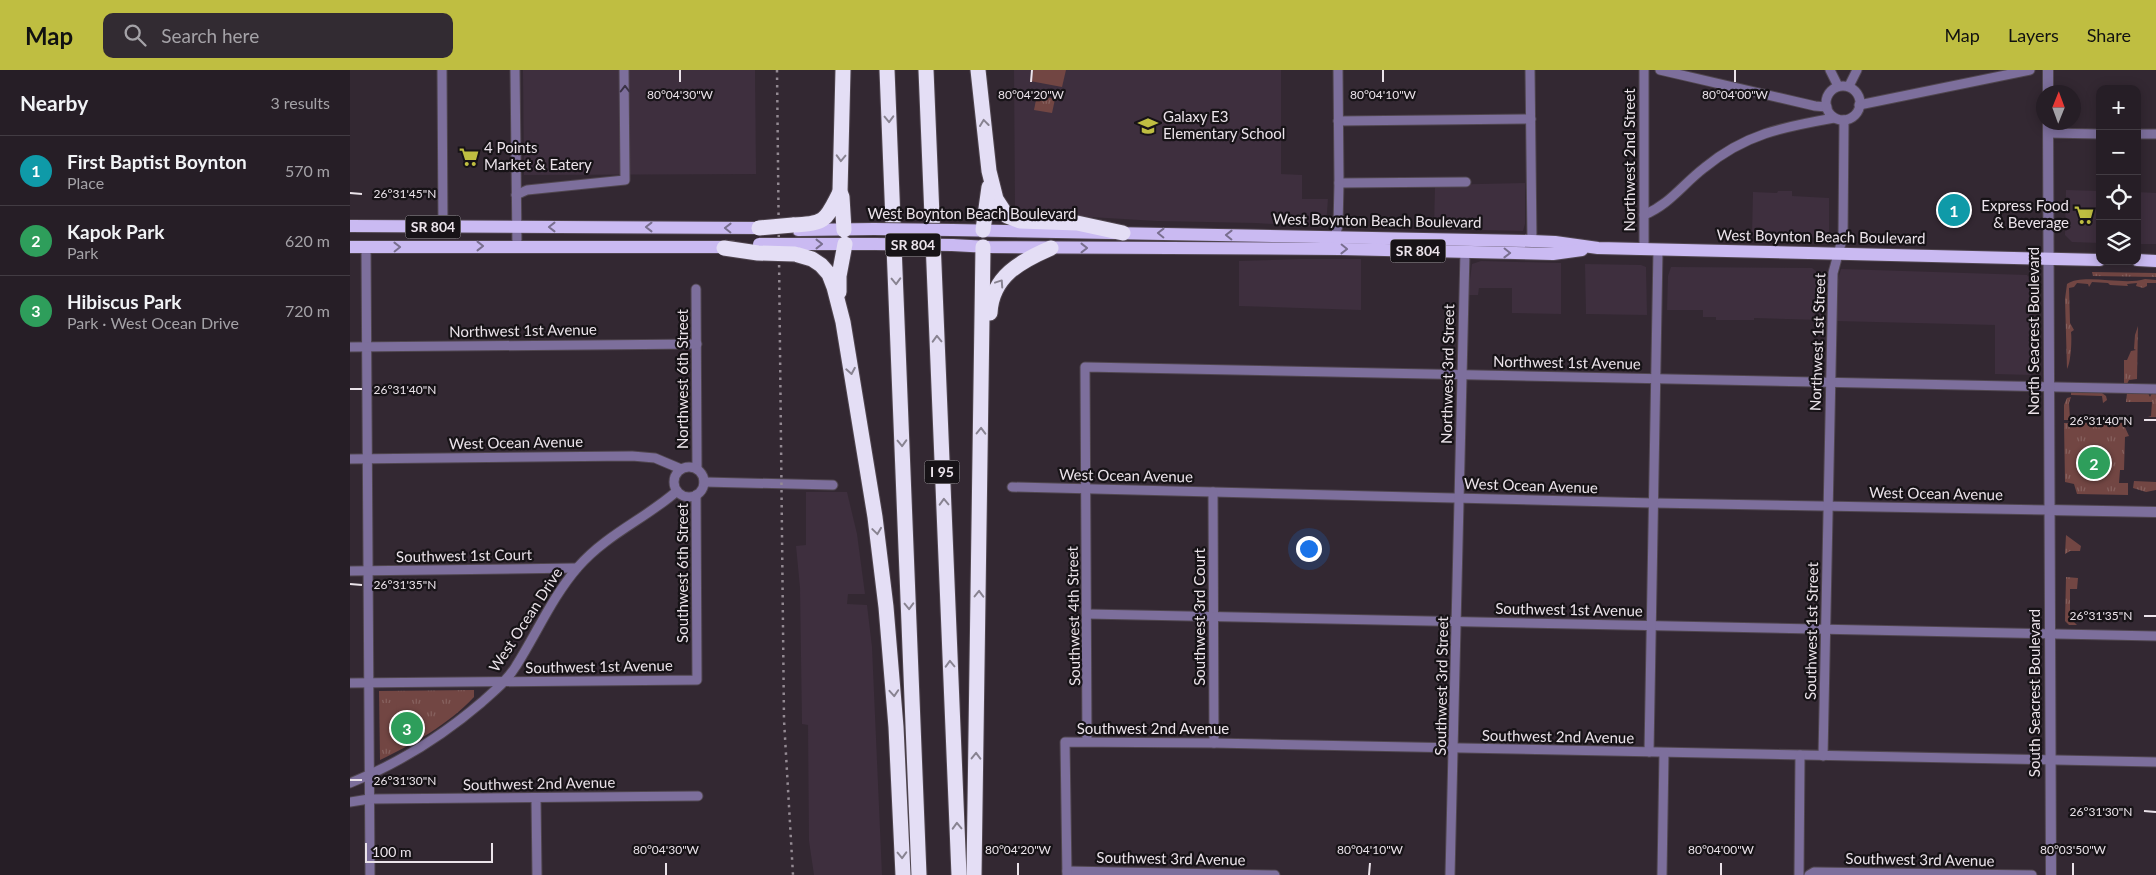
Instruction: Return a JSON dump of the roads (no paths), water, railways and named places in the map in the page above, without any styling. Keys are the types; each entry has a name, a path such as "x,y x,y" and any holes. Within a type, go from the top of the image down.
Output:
{"highway":[{"path":"842,322 839,276 844,254 845,237 840,192 843,70"},
{"name":"I 95","path":"887,70 919,875"},
{"name":"I 95","path":"926,70 959,875"},
{"path":"978,70 989,171 989,195 983,230"},
{"path":"989,171 998,204 1011,218 1024,222 1077,223 1123,232"},
{"path":"759,228 793,227 814,223 824,218 831,211 840,192"},
{"path":"974,875 983,247"},
{"path":"724,248 758,253 794,249 821,264 829,274 834,287 842,322 870,486 885,600 896,727 903,875"},
{"path":"982,364 989,324 990,305 998,286 1019,263 1051,248"}],"main road":[{"name":"SR 804","path":"350,226 759,228"},
{"path":"350,234 374,234 397,226"},
{"name":"West Boynton Beach Boulevard","path":"793,227 874,244 983,247 1553,254 1593,248"},
{"name":"West Boynton Beach Boulevard","path":"794,249 874,229 1335,236 1554,242 1593,248 2048,258"},
{"path":"983,230 983,247"},
{"path":"1243,249 1274,242 1323,242 1335,236"},
{"name":"SR 804","path":"350,247 724,248"},
{"name":"SR 804","path":"2048,258 2096,260"},
{"path":"2141,260 2156,261"}],"street":[{"path":"442,70 443,227"},
{"path":"515,70 517,246"},
{"path":"516,195 527,190 625,180 624,70"},
{"path":"1335,236 1338,226 1339,183 1338,70"},
{"path":"1530,70 1532,241"},
{"name":"Northwest 2nd Street","path":"1644,70 1644,249"},
{"path":"1660,70 1815,106 1827,107 1839,119"},
{"path":"1830,70 1838,86"},
{"path":"1849,86 1857,70"},
{"path":"1859,105 2030,70"},
{"path":"2048,70 2048,85"},
{"path":"1644,215 1661,208 1691,178 1718,157 1754,136 1854,116 1859,105 1857,93 1849,86 1838,86 1830,93 1827,107"},
{"path":"1338,121 1531,119"},
{"name":"Northwest 1st Street","path":"1828,506 1833,273 1843,236 1839,119"},
{"name":"North Seacrest Boulevard","path":"2048,130 2049,510"},
{"path":"2065,130 2096,134"},
{"path":"2141,134 2156,134"},
{"path":"1339,183 1466,182"},
{"path":"366,248 370,875"},
{"path":"1649,752 1658,250"},
{"name":"Northwest 3rd Street","path":"1460,498 1461,374 1465,252"},
{"name":"Northwest 6th Street","path":"696,289 697,469"},
{"name":"Northwest 1st Avenue","path":"350,347 696,344"},
{"name":"Northwest 1st Avenue","path":"1085,367 2156,389"},
{"name":"Southwest 4th Street","path":"1085,367 1088,741"},
{"name":"West Ocean Avenue","path":"350,459 632,456 655,458 681,469"},
{"path":"689,466 697,469 704,477 702,490 696,495 683,496 677,490 674,481 677,472 689,466"},
{"path":"704,482 833,485"},
{"name":"West Ocean Avenue","path":"1012,487 1653,504 2049,510"},
{"name":"West Ocean Drive","path":"369,775 416,752 438,738 504,682 515,668 552,603 578,568 616,533 658,508 677,490"},
{"name":"Southwest 3rd Court","path":"1213,492 1214,743"},
{"name":"Southwest 6th Street","path":"696,495 697,680"},
{"name":"Southwest 3rd Street","path":"1450,875 1460,498"},
{"name":"Southwest 1st Street","path":"1824,756 1828,506"},
{"path":"2049,510 2156,512"},
{"name":"South Seacrest Boulevard","path":"2049,510 2051,875"},
{"name":"Southwest 1st Court","path":"350,572 578,568"},
{"name":"Southwest 1st Avenue","path":"1087,614 2156,636"},
{"name":"Southwest 1st Avenue","path":"350,683 697,680"},
{"name":"Southwest 2nd Avenue","path":"1067,873 1065,742 1214,743 2156,762"},
{"path":"1662,875 1664,753"},
{"path":"1799,875 1800,755"},
{"path":"350,783 369,775"},
{"name":"Southwest 2nd Avenue","path":"350,802 369,799 698,796"},
{"path":"536,798 537,875"},
{"name":"Southwest 3rd Avenue","path":"1809,875 1814,872 2032,875"},
{"name":"Southwest 3rd Avenue","path":"1067,873 1275,875"}],"railway":[{"path":"777,70 784,720 793,875"}],"place":[{"name":"Galaxy E3 Elementary School","path":"1148,126"},
{"name":"4 Points Market & Eatery","path":"469,157"},
{"name":"First Baptist Boynton","path":"1954,210"},
{"name":"Express Food & Beverage","path":"2084,215"},
{"name":"Kapok Park","path":"2094,463"},
{"name":"Hibiscus Park","path":"407,728"}]}
